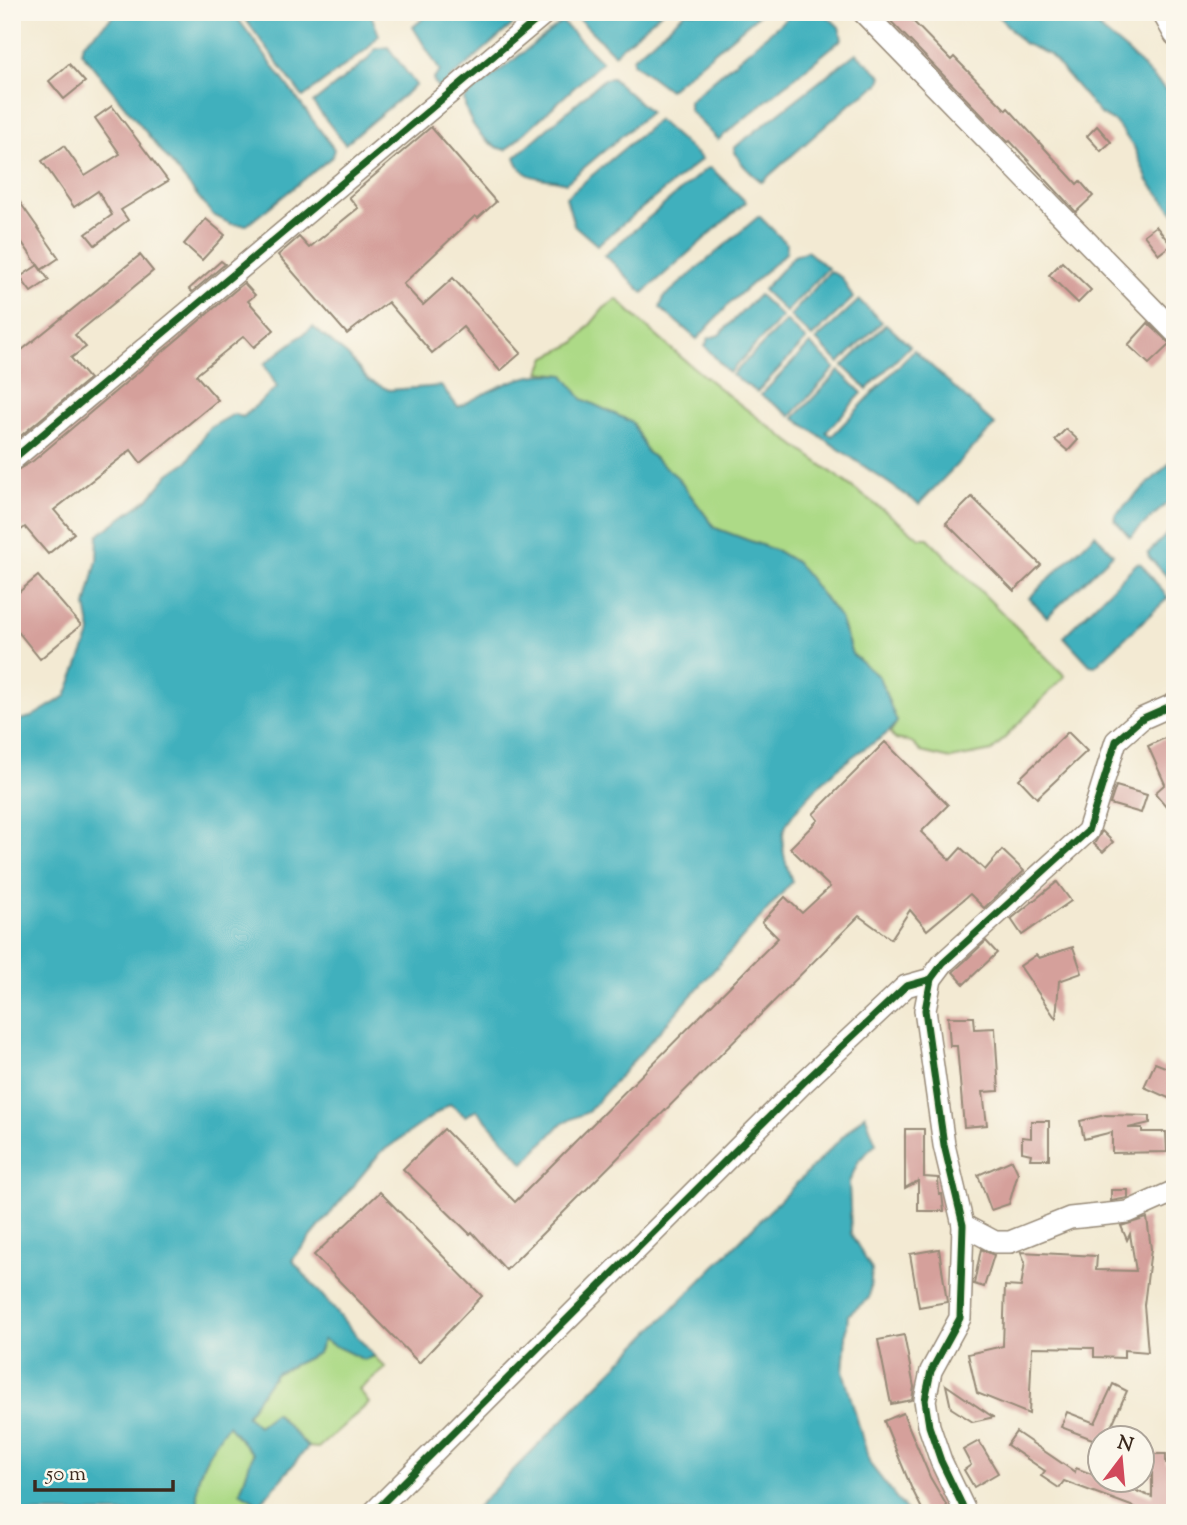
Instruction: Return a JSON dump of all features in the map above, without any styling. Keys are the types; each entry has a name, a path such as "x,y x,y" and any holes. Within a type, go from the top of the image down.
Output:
{"street":[{"path":"12,460 546,12"},
{"path":"863,12 1175,332"},
{"path":"1173,12 1162,13 1175,35"},
{"path":"966,1513 937,1449 929,1426 925,1400 931,1371 960,1318 963,1225 944,1145 925,1010 931,979 943,963 1088,831 1116,741 1142,719 1175,704"},
{"path":"373,1513 803,1083 906,986 931,979"},
{"path":"963,1225 995,1242 1010,1242 1070,1218 1128,1212 1175,1191"}],"green space":[{"path":"617,299 726,394 920,538 928,538 1065,676 992,751 951,759 921,752 911,742 895,739 890,733 897,722 879,677 852,654 840,618 797,563 777,551 715,528 677,477 647,452 632,422 582,399 564,375 540,372 546,357 575,343 604,308"},
{"path":"323,1340 363,1359 374,1356 386,1368 359,1390 369,1403 318,1448 308,1447 276,1413 257,1427 246,1415 275,1374 318,1353"},
{"path":"227,1424 253,1454 240,1492 260,1504 254,1513 203,1513 198,1502 198,1478 202,1467"}],"water":[{"path":"118,12 233,12 334,149 332,157 247,225 231,224 213,215 81,52 83,44"},
{"path":"240,12 370,12 379,35 367,49 303,97"},
{"path":"431,12 527,12 439,89 433,80 440,71 413,27"},
{"path":"581,12 662,12 614,54 579,19"},
{"path":"686,12 762,12 669,90 633,63 633,58"},
{"path":"794,12 823,12 839,27 842,39 718,140 689,110 689,101"},
{"path":"995,12 1080,12 1129,53 1175,99 1175,214 1148,181 1134,147 1115,122 1100,114 1050,55 1023,43"},
{"path":"562,22 602,62 506,150 498,148 484,138 472,123 464,99"},
{"path":"388,47 416,85 345,144 313,103 367,60 375,49"},
{"path":"856,53 882,76 879,84 850,104 762,182 741,162 734,148"},
{"path":"612,78 650,112 566,183 535,177 523,171 515,157 604,79"},
{"path":"658,120 702,159 597,245 574,225 566,197"},
{"path":"711,168 746,202 643,293 605,255 706,169"},
{"path":"759,216 787,244 786,253 732,301 697,339 660,308 664,297"},
{"path":"807,251 828,268 786,312 763,290 794,256"},
{"path":"830,271 842,278 853,298 812,337 790,316"},
{"path":"759,295 782,317 729,373 705,346 709,338 719,335"},
{"path":"859,300 882,322 839,363 816,340"},
{"path":"786,321 806,340 757,392 732,375"},
{"path":"886,324 910,346 867,389 843,366"},
{"path":"313,327 348,356 368,380 389,390 441,386 458,407 522,378 564,375 582,399 632,422 647,452 677,477 715,528 777,551 797,563 840,618 852,654 879,677 897,722 827,778 794,813 783,834 785,858 792,882 588,1112 562,1123 524,1163 477,1110 465,1116 450,1104 380,1153 292,1260 374,1356 364,1360 323,1340 318,1353 275,1374 246,1415 258,1426 275,1413 308,1447 260,1504 240,1492 253,1454 228,1425 202,1467 197,1490 203,1513 12,1513 12,722 31,717 66,696 91,632 86,606 97,560 98,535 149,498 169,474 188,461 208,429 234,414 243,417 277,387 264,364"},
{"path":"810,344 835,368 791,416 761,395"},
{"path":"914,350 995,425 919,504 794,418 839,371 862,393 826,432 832,436"},
{"path":"1175,458 1175,496 1130,537 1115,520 1115,515"},
{"path":"1175,526 1175,585 1148,553"},
{"path":"1095,534 1113,554 1047,617 1029,598"},
{"path":"1137,563 1141,564 1168,598 1095,666 1090,665 1064,637"},
{"path":"865,1114 876,1144 859,1160 849,1182 851,1234 872,1270 869,1298 848,1315 843,1371 870,1464 908,1513 471,1513"}],"building":[{"path":"882,12 904,12 951,60 954,57 1006,110 1008,108 1077,184 1080,181 1093,196 1076,212"},
{"path":"69,64 85,82 64,99 49,81"},
{"path":"112,106 168,181 121,210 128,220 95,245 86,234 112,215 98,191 74,207 42,161 64,146 85,176 120,154 95,118"},
{"path":"1097,126 1111,142 1101,151 1087,136"},
{"path":"431,127 496,202 478,218 475,216 403,284 423,305 453,278 521,353 500,371 463,327 432,353 388,302 347,334 278,255 299,237 309,248 358,208 349,197"},
{"path":"12,191 59,258 41,270 19,238 12,242"},
{"path":"206,219 225,235 202,260 184,244"},
{"path":"1156,226 1171,245 1159,254 1144,235"},
{"path":"140,255 153,271 75,335 86,347 71,358 89,379 12,443 12,358"},
{"path":"221,261 225,264 192,292 189,289"},
{"path":"1062,262 1091,290 1078,303 1049,275"},
{"path":"38,265 49,280 31,292 20,277"},
{"path":"244,283 255,295 248,301 274,330 254,347 244,336 196,375 218,400 141,463 131,450 54,510 74,533 48,554 25,527 12,537 12,473 33,461"},
{"path":"1148,323 1170,344 1149,364 1128,345"},
{"path":"1066,429 1078,440 1068,451 1055,440"},
{"path":"972,497 1041,565 1014,591 946,523"},
{"path":"38,576 81,625 40,659 12,624 12,598"},
{"path":"1068,732 1087,751 1037,798 1019,779"},
{"path":"1175,733 1175,806 1173,801 1166,806 1155,793 1165,784 1148,746"},
{"path":"885,742 948,805 921,832 950,860 961,848 985,870 1002,850 1024,871 984,908 970,894 927,930 910,910 891,939 859,916 506,1270 472,1232 470,1234 403,1169 444,1129 515,1202 778,938 762,922 785,897 802,913 830,887 790,848 818,820 813,814"},
{"path":"1116,786 1147,795 1141,813 1110,804"},
{"path":"1102,831 1113,842 1103,852 1094,844"},
{"path":"1057,882 1071,901 1022,935 1011,919"},
{"path":"986,941 997,953 964,984 953,972"},
{"path":"1073,947 1082,973 1059,981 1056,1019 1020,966 1036,955 1039,958"},
{"path":"948,1017 974,1017 975,1029 995,1028 999,1091 983,1092 987,1125 964,1127 957,1046 950,1046"},
{"path":"1155,1063 1175,1071 1175,1101 1144,1087"},
{"path":"1105,1115 1150,1116 1150,1123 1128,1128 1142,1128 1142,1132 1166,1132 1167,1152 1112,1153 1112,1132 1084,1139 1080,1121"},
{"path":"1031,1121 1049,1121 1049,1159 1030,1159 1031,1154 1022,1152 1022,1137 1031,1138"},
{"path":"905,1129 924,1129 924,1177 938,1178 944,1211 918,1211 918,1181 905,1188"},
{"path":"1012,1160 1018,1173 1009,1204 991,1210 978,1175"},
{"path":"1111,1190 1128,1190 1128,1198 1111,1201"},
{"path":"380,1192 482,1296 419,1363 314,1255"},
{"path":"1147,1218 1151,1249 1144,1305 1148,1352 1124,1350 1124,1358 1094,1357 1094,1348 1032,1347 1029,1414 977,1393 968,1354 1003,1346 1005,1286 1021,1287 1025,1262 1021,1252 1097,1256 1096,1270 1136,1271 1130,1234 1127,1240 1121,1226"},
{"path":"939,1249 947,1302 919,1307 910,1254"},
{"path":"981,1249 994,1255 984,1287 974,1284"},
{"path":"904,1335 914,1387 912,1400 891,1404 878,1340"},
{"path":"1113,1384 1127,1391 1112,1424 1086,1424 1086,1437 1061,1427 1067,1412 1095,1423"},
{"path":"946,1385 994,1417 973,1422 951,1408"},
{"path":"903,1413 930,1477 951,1513 924,1513 911,1487 884,1421"},
{"path":"1016,1432 1075,1472 1076,1468 1086,1472 1086,1489 1064,1481 1059,1488 1041,1476 1045,1471 1007,1445"},
{"path":"979,1441 998,1473 974,1487 964,1470 971,1465 963,1450"},
{"path":"1156,1454 1166,1454 1166,1463 1175,1463 1175,1505 1170,1504 1175,1506 1175,1513 1150,1513 1099,1494 1144,1494 1152,1497 1152,1494 1156,1494"}],"cycle path":[{"path":"12,460 546,12"},
{"path":"966,1513 941,1461 929,1426 925,1400 931,1371 960,1318 963,1225 944,1145 925,1010 931,979 943,963 1088,831 1116,741 1141,719 1175,704"},
{"path":"373,1513 803,1083 906,986 931,979"}]}
